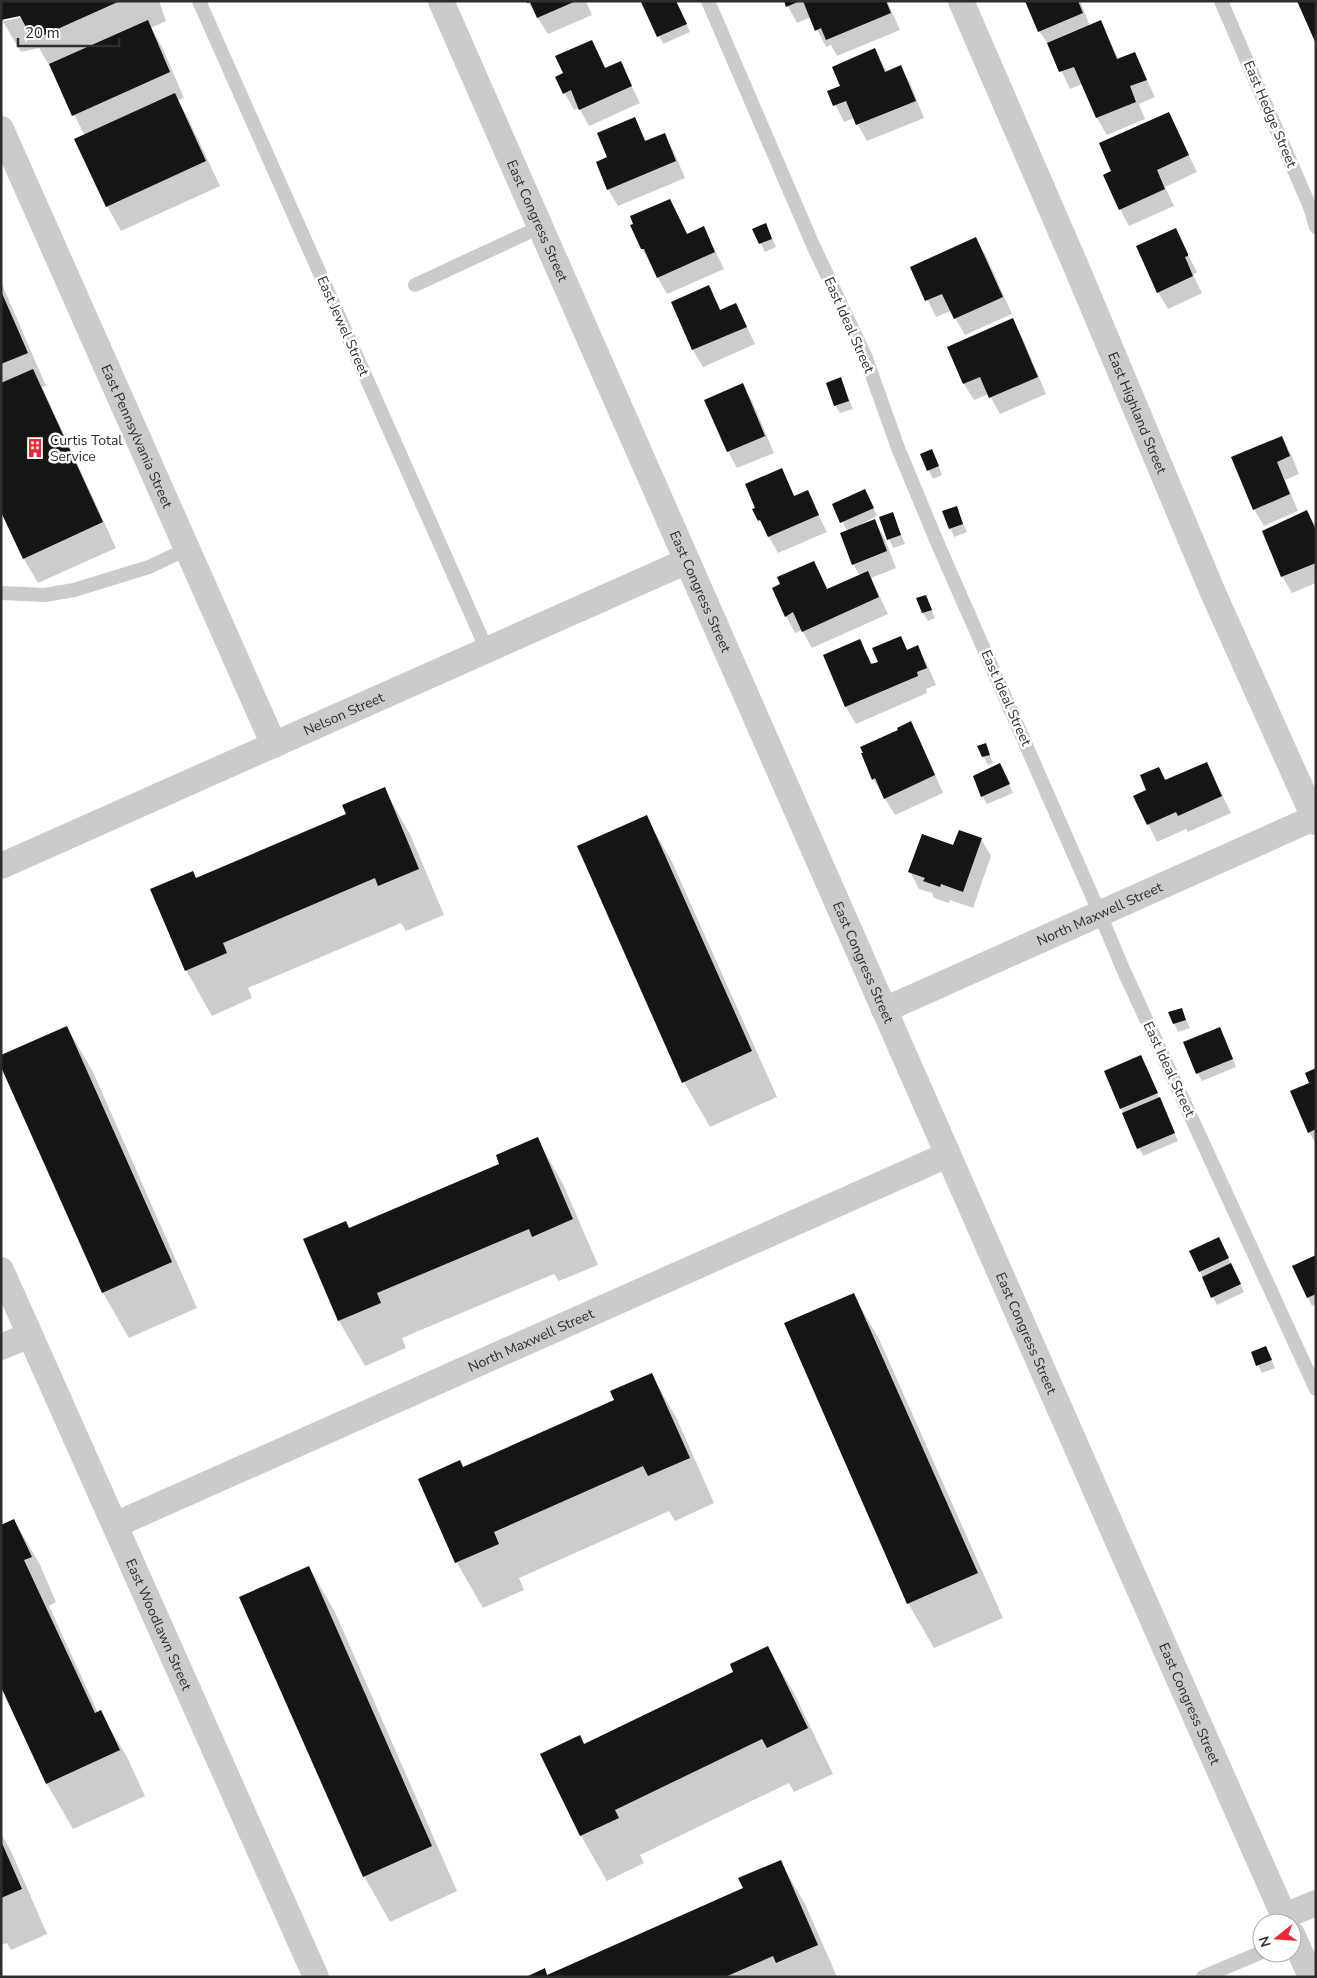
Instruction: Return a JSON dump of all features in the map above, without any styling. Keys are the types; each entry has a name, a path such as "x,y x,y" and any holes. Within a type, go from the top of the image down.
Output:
{"street":[{"name":"East Congress Street","path":"441,1 947,1155 1282,1913"},
{"name":"East Highland Street","path":"961,1 1071,255 1214,595 1315,819"},
{"name":"East Pennsylvania Street","path":"1,129 274,745"},
{"name":"Nelson Street","path":"1,866 687,561"},
{"name":"North Maxwell Street","path":"884,1010 1315,819"},
{"name":"North Maxwell Street","path":"115,1525 947,1155"},
{"name":"East Woodlawn Street","path":"1,1270 316,1977"},
{"path":"1,1347 30,1335"},
{"path":"1302,1918 1316,1903"},
{"name":"East Congress Street","path":"1302,1957 1311,1977"}],"lane":[{"name":"East Jewel Street","path":"199,1 487,650"},
{"name":"East Ideal Street","path":"708,1 813,245 866,358 898,448 937,542 1123,969 1316,1389"},
{"name":"East Hedge Street","path":"1221,1 1310,207 1316,227"},
{"path":"415,285 540,227"},
{"path":"1,593 46,595 74,590 149,567 187,549"},
{"path":"1204,1977 1252,1956"}],"building":[{"path":"1,1 120,1 33,40 20,16 1,20"},
{"path":"526,1 576,1 537,18 530,2 527,3"},
{"path":"676,1 687,24 657,37 641,2"},
{"path":"784,1 800,1 786,7"},
{"path":"803,1 886,1 891,13 826,40 821,28 815,31"},
{"path":"1025,1 1078,1 1083,13 1038,32"},
{"path":"1297,1 1316,1 1316,44"},
{"path":"148,20 170,72 72,116 49,64"},
{"path":"1101,20 1117,59 1135,52 1147,80 1130,86 1136,102 1096,118 1074,67 1059,72 1047,43"},
{"path":"592,40 605,68 621,61 632,86 579,110 571,90 563,94 555,77 563,73 555,56"},
{"path":"875,48 885,72 901,65 916,101 856,125 846,101 833,106 827,91 840,86 832,67"},
{"path":"175,93 206,161 106,207 74,139"},
{"path":"1169,112 1189,155 1157,170 1165,189 1119,210 1103,175 1111,171 1099,143"},
{"path":"635,117 645,141 665,133 676,161 607,190 596,162 607,157 597,133"},
{"path":"670,199 687,234 704,226 715,252 657,278 644,249 641,249 630,225 633,224 630,216"},
{"path":"766,223 772,239 759,244 752,229"},
{"path":"1176,228 1188,254 1185,257 1193,276 1157,293 1136,246"},
{"path":"976,237 1003,297 954,319 942,294 925,301 910,267"},
{"path":"709,285 720,310 736,303 747,327 692,350 671,302"},
{"path":"1,291 28,353 1,364"},
{"path":"1013,318 1038,377 989,398 980,377 963,384 947,347"},
{"name":"Curtis Total Service","path":"33,369 103,522 23,559 1,512 1,383"},
{"path":"841,377 849,401 834,406 826,383"},
{"path":"743,383 765,436 727,452 704,400"},
{"path":"1282,436 1290,456 1277,462 1290,494 1253,510 1231,457"},
{"path":"932,449 939,466 927,471 920,454"},
{"path":"782,468 794,496 808,490 819,515 768,537 752,509 755,508 745,484"},
{"path":"865,489 874,508 840,523 832,504"},
{"path":"957,506 963,524 949,529 942,511"},
{"path":"1307,510 1316,530 1316,563 1281,577 1262,531"},
{"path":"893,512 901,535 887,540 879,517"},
{"path":"875,519 887,551 852,565 840,533"},
{"path":"814,561 827,589 868,571 879,597 802,632 793,612 785,617 772,588 780,584 777,577"},
{"path":"926,595 932,610 922,613 916,598"},
{"path":"901,636 907,650 918,645 927,668 917,672 918,676 845,707 823,655 860,639 871,664 878,662 872,648"},
{"path":"911,721 935,775 884,799 875,778 872,780 860,747 898,730 897,728"},
{"path":"986,743 990,755 982,757 977,746"},
{"path":"1207,762 1222,796 1178,816 1176,812 1147,825 1133,796 1146,790 1140,775 1159,767 1165,780"},
{"path":"1000,763 1010,784 981,797 973,776"},
{"path":"385,787 419,869 378,886 375,878 223,943 227,953 185,971 150,889 193,871 196,878 346,814 342,805"},
{"path":"647,815 752,1051 682,1083 577,846"},
{"path":"959,830 982,838 963,892 941,884 940,887 923,881 925,878 908,872 922,834 953,845"},
{"path":"1182,1008 1186,1020 1173,1024 1168,1012"},
{"path":"67,1026 172,1262 102,1293 1,1067 1,1055"},
{"path":"1220,1027 1233,1059 1196,1074 1183,1042"},
{"path":"1141,1055 1158,1093 1120,1109 1104,1071"},
{"path":"1316,1068 1316,1129 1308,1133 1290,1091 1309,1083 1305,1073"},
{"path":"1160,1097 1175,1133 1137,1149 1122,1113"},
{"path":"538,1137 573,1219 532,1237 529,1229 377,1293 381,1303 338,1321 303,1239 346,1221 349,1228 499,1164 496,1155"},
{"path":"1219,1237 1229,1258 1199,1272 1189,1251"},
{"path":"1316,1255 1316,1294 1307,1298 1292,1266"},
{"path":"1231,1263 1241,1284 1211,1298 1202,1277"},
{"path":"854,1293 978,1573 907,1604 784,1323"},
{"path":"1266,1346 1272,1360 1256,1366 1251,1352"},
{"path":"652,1373 690,1458 648,1476 643,1466 494,1532 499,1544 455,1563 418,1479 460,1460 463,1467 614,1400 610,1391"},
{"path":"14,1519 32,1557 24,1560 95,1713 101,1710 120,1750 46,1784 1,1687 1,1525"},
{"path":"309,1566 432,1846 363,1877 239,1597"},
{"path":"768,1646 808,1728 767,1748 762,1739 615,1810 619,1818 580,1836 540,1754 580,1735 584,1744 733,1672 730,1664"},
{"path":"1,1841 22,1889 1,1898"},
{"path":"781,1860 818,1945 776,1963 773,1956 725,1977 526,1977 545,1968 547,1975 743,1888 738,1878"}],"place":[{"name":"Curtis Total Service","path":"35,448"}]}
